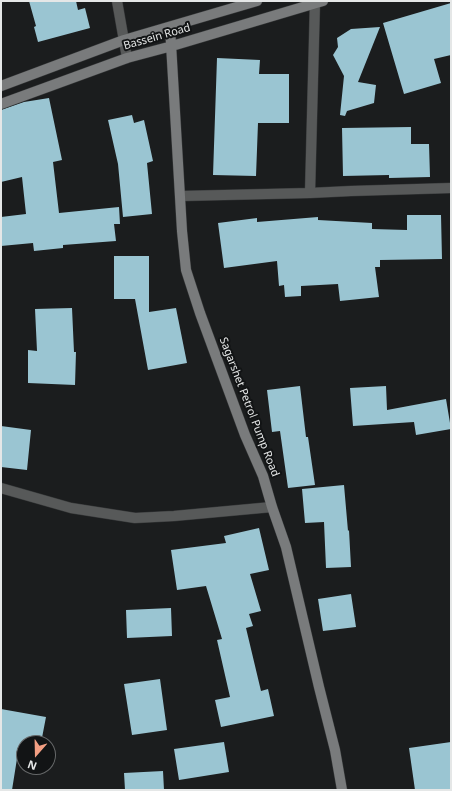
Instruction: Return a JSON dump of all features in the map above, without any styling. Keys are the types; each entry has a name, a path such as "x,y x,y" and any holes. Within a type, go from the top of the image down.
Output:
{"street":[{"path":"117,1 127,58"},
{"name":"Bassein Road","path":"1,86 124,40 257,1"},
{"path":"310,193 318,2"},
{"name":"Bassein Road","path":"1,104 127,58 318,2"},
{"name":"Sagarshet Petrol Pump Road","path":"170,27 182,231 186,270 200,313 245,435 263,476 286,547 335,750 342,790"},
{"path":"180,196 451,188"},
{"path":"1,488 71,508 135,518 272,507"}],"building":[{"path":"29,1 76,1 78,10 85,8 90,28 38,42 34,27 36,26"},
{"path":"451,3 451,55 434,59 441,83 404,94 383,23"},
{"path":"380,27 358,82 376,85 374,103 347,111 345,116 340,115 344,76 333,55 338,47 337,38 351,29"},
{"path":"217,58 260,60 259,74 289,74 289,123 258,123 256,176 213,175"},
{"path":"49,98 62,160 53,162 59,213 119,207 120,224 114,224 116,241 63,245 63,248 34,251 33,243 1,246 1,217 26,214 22,177 1,182 1,110 24,102"},
{"path":"132,115 134,123 144,120 153,161 147,163 152,214 123,217 118,164 108,120"},
{"path":"411,127 411,144 429,144 430,177 389,178 389,175 343,176 342,128"},
{"path":"407,215 441,215 442,259 380,260 380,267 375,267 379,297 340,301 338,284 301,286 301,296 285,297 284,285 279,286 277,261 224,268 218,223 257,218 257,222 318,217 318,220 372,223 372,229 407,230"},
{"path":"114,256 149,256 149,312 176,308 187,363 148,370 135,299 114,299"},
{"path":"72,308 74,352 76,352 75,385 28,383 28,350 37,351 35,309"},
{"path":"300,386 306,437 308,437 315,485 288,488 280,431 272,432 267,390"},
{"path":"386,386 387,410 446,399 451,429 416,435 414,422 353,426 350,388"},
{"path":"1,426 31,430 27,470 1,467"},
{"path":"344,485 351,567 326,568 324,522 305,523 302,489"},
{"path":"259,528 269,570 250,574 261,611 249,614 253,626 246,628 261,691 268,689 274,716 221,727 215,700 230,697 217,640 222,639 206,586 177,590 171,550 226,543 224,536"},
{"path":"351,594 356,627 323,631 318,599"},
{"path":"171,608 172,636 127,638 126,610"},
{"path":"160,679 167,730 132,735 124,684"},
{"path":"1,709 46,717 43,735 16,735 16,765 12,790 1,790"},
{"path":"224,742 229,772 179,780 174,749"},
{"path":"451,742 451,790 415,790 409,748"},
{"path":"163,771 164,790 125,790 124,773"}]}
